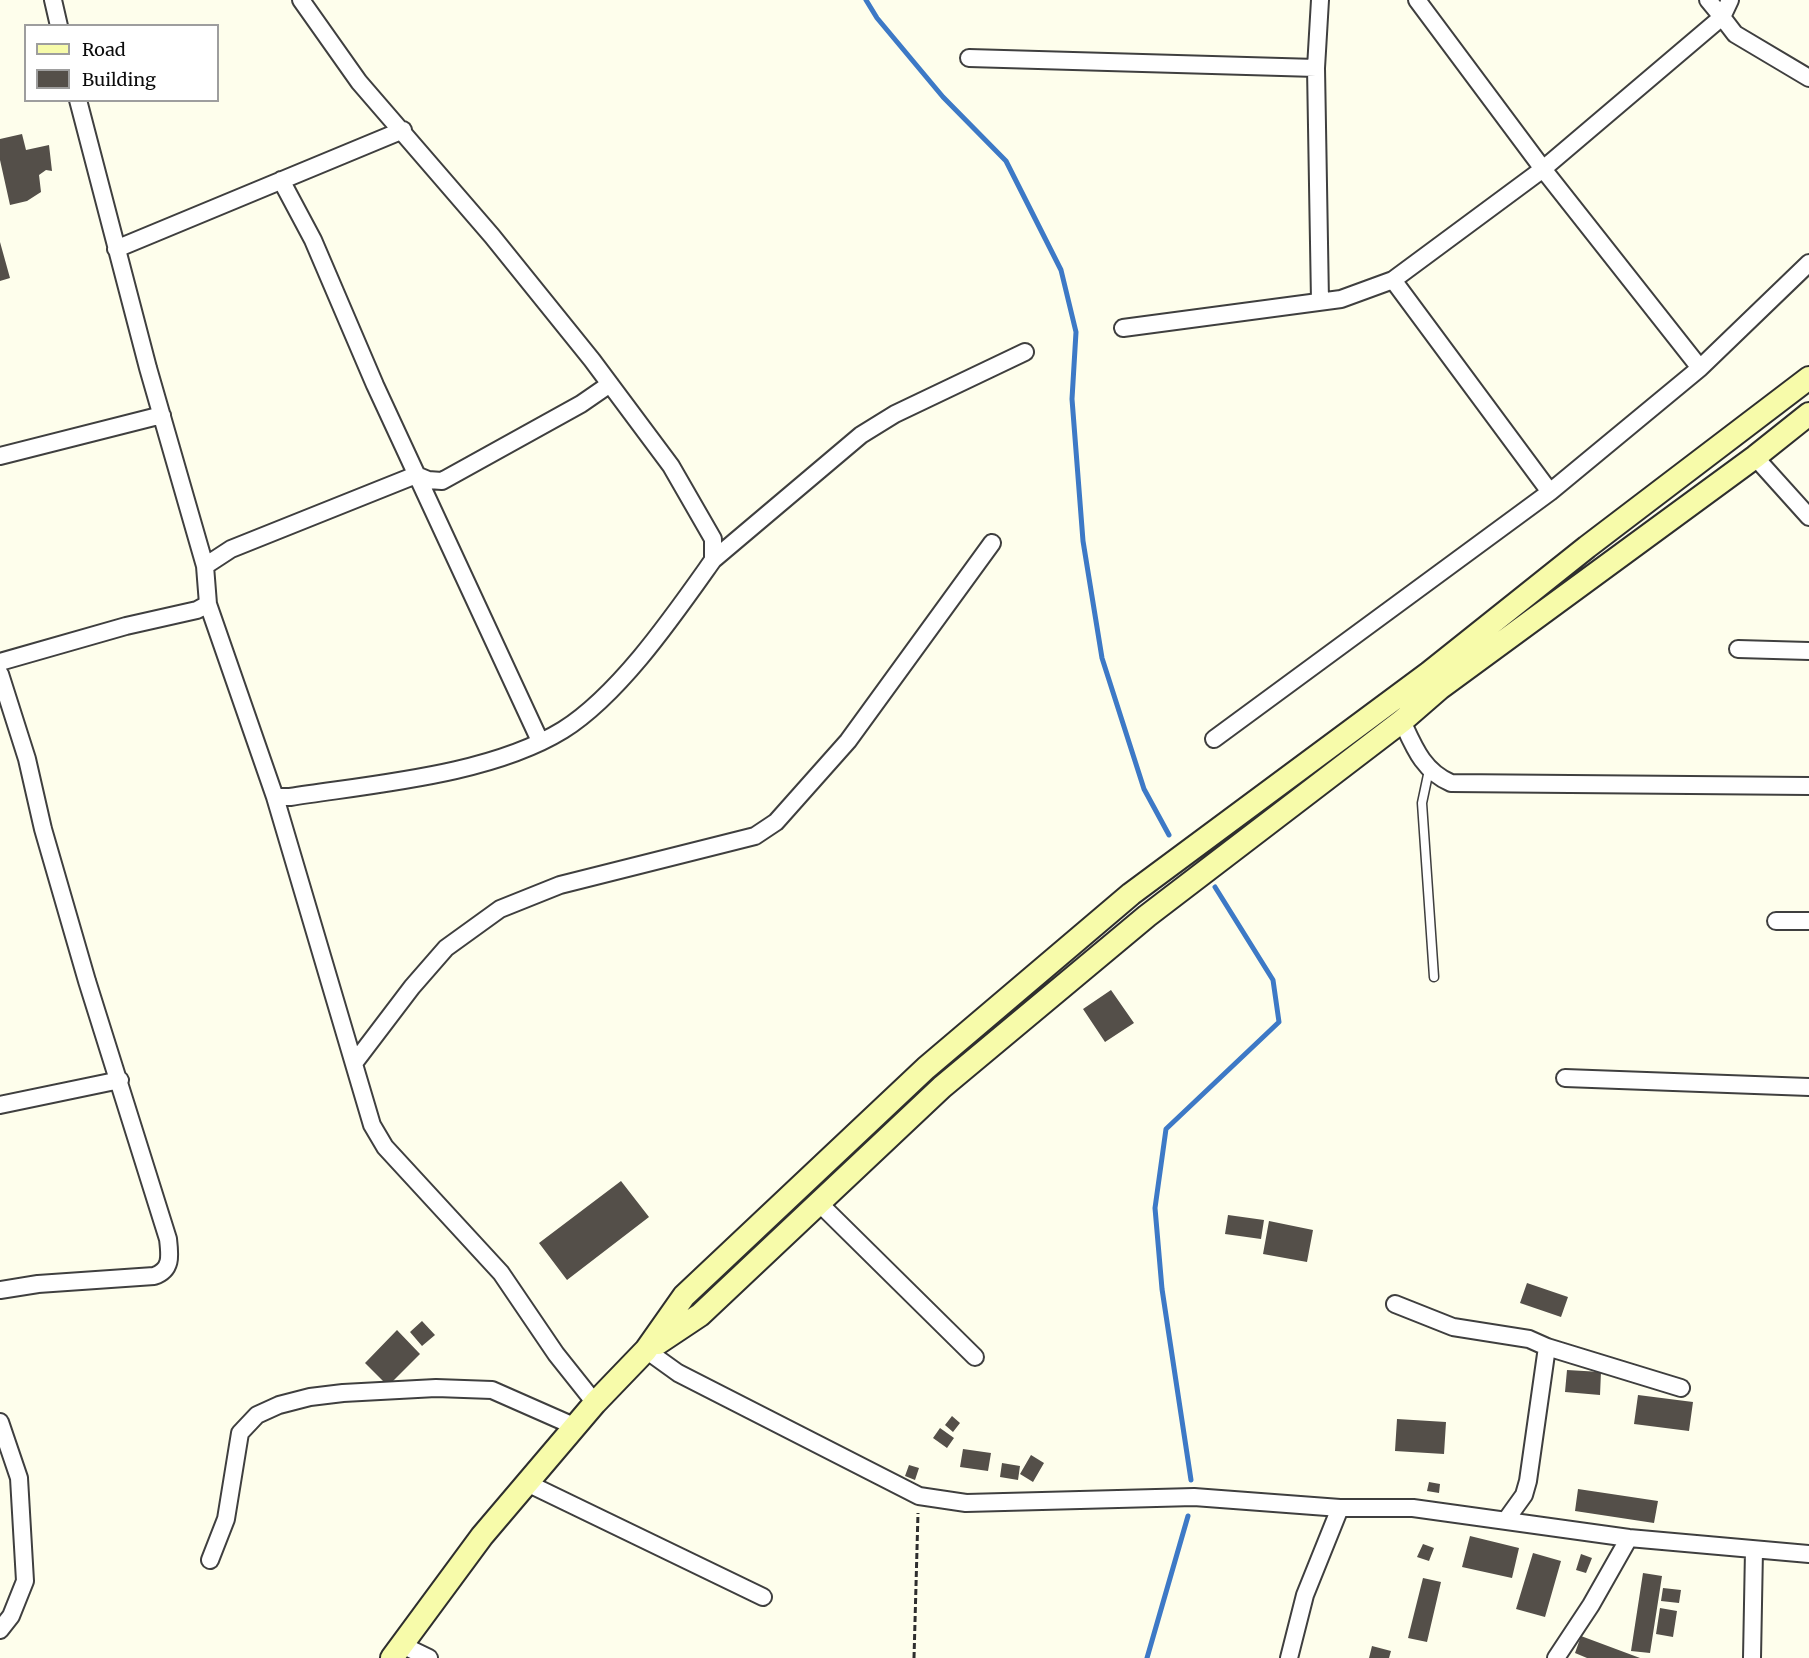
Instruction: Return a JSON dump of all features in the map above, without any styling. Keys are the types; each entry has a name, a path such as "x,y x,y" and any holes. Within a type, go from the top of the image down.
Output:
{"street":[{"path":"53,0 59,24"},
{"path":"301,0 359,82 403,130 610,384 671,466 713,539 713,560"},
{"path":"1320,0 1316,68 1320,301"},
{"path":"1417,0 1543,169 1700,368"},
{"path":"1708,0 1735,34 1809,78"},
{"path":"1122,328 1341,299 1393,280 1543,169 1722,17 1730,0"},
{"path":"969,58 1316,68"},
{"path":"79,102 116,249 205,566 208,604 275,797 372,1125 385,1148 501,1273 556,1354 595,1403"},
{"path":"116,249 403,130"},
{"path":"281,180 313,240 416,475 540,741"},
{"path":"1214,739 1550,492 1700,368 1809,263"},
{"path":"1393,280 1550,492"},
{"path":"275,797 311,794 453,770 490,760 540,741 563,729 608,690 668,621 713,560 861,435 895,414 1025,352"},
{"path":"429,1658 397,1651 482,1536 595,1403 646,1350 684,1296 926,1068 1131,894 1429,673 1587,547 1809,378"},
{"path":"205,566 231,549 416,475 428,480 442,481 610,384"},
{"path":"646,1350 700,1315 942,1087 1147,916 1402,721 1440,688 1755,457 1809,414"},
{"path":"0,456 162,415"},
{"path":"1755,457 1809,517"},
{"path":"355,1062 412,987 447,948 500,909 560,885 755,836 776,822 848,741 992,543"},
{"path":"0,662 126,626 197,610 208,604"},
{"path":"1738,649 1809,651"},
{"path":"0,674 27,759 43,829 87,981 120,1080 168,1239 170,1257 168,1265 154,1276 39,1284 0,1290"},
{"path":"1402,721 1419,756 1429,770 1451,783 1809,786"},
{"path":"1776,921 1809,921"},
{"path":"1565,1078 1809,1087"},
{"path":"0,1105 120,1080"},
{"path":"820,1204 975,1357"},
{"path":"1395,1304 1453,1327 1529,1340 1681,1388"},
{"path":"1506,1520 1524,1495 1528,1481 1547,1347"},
{"path":"646,1350 678,1373 919,1496 966,1503 1194,1497 1340,1508 1425,1508 1629,1538 1809,1554"},
{"path":"210,1560 226,1519 240,1433 257,1415 279,1405 310,1397 343,1393 436,1388 492,1390 576,1427"},
{"path":"0,1630 11,1616 25,1581 18,1478 1,1430"},
{"path":"527,1484 763,1597"},
{"path":"1289,1658 1305,1595 1340,1508"},
{"path":"1556,1658 1591,1605 1629,1538"},
{"path":"1752,1658 1754,1550"}],"lane":[{"path":"1429,770 1422,803 1434,977"}],"path":[{"path":"914,1658 919,1496"}],"building":[{"path":"22,134 26,150 49,145 52,171 46,170 39,175 41,192 27,201 10,205 0,160 0,139"},
{"path":"0,242 10,278 0,281"},
{"path":"1111,990 1134,1023 1105,1042 1083,1009"},
{"path":"621,1181 649,1217 567,1280 539,1243"},
{"path":"1228,1215 1264,1220 1261,1239 1225,1234"},
{"path":"1269,1221 1313,1230 1307,1262 1263,1254"},
{"path":"1527,1283 1568,1297 1561,1317 1520,1303"},
{"path":"422,1321 435,1335 422,1346 410,1332"},
{"path":"397,1330 420,1354 388,1386 365,1363"},
{"path":"1567,1370 1601,1372 1600,1395 1565,1392"},
{"path":"1638,1395 1693,1402 1689,1431 1634,1424"},
{"path":"952,1416 960,1423 953,1432 945,1425"},
{"path":"1397,1419 1446,1422 1444,1454 1395,1451"},
{"path":"940,1428 954,1438 947,1448 933,1438"},
{"path":"963,1449 991,1453 988,1471 960,1467"},
{"path":"1031,1455 1044,1463 1033,1482 1020,1474"},
{"path":"1002,1463 1020,1466 1018,1480 1000,1477"},
{"path":"909,1465 919,1468 915,1480 905,1476"},
{"path":"1429,1482 1440,1484 1439,1493 1427,1491"},
{"path":"1578,1489 1658,1501 1654,1523 1575,1511"},
{"path":"1470,1536 1519,1548 1512,1578 1462,1567"},
{"path":"1423,1544 1434,1548 1429,1561 1417,1557"},
{"path":"1533,1553 1561,1561 1545,1617 1516,1609"},
{"path":"1581,1554 1592,1558 1586,1573 1576,1570"},
{"path":"1643,1573 1662,1576 1650,1653 1631,1651"},
{"path":"1423,1578 1441,1582 1427,1642 1408,1638"},
{"path":"1663,1588 1681,1590 1679,1603 1661,1601"},
{"path":"1660,1608 1677,1611 1673,1637 1656,1634"},
{"path":"1581,1636 1640,1658 1587,1658 1575,1653"},
{"path":"1372,1646 1391,1651 1389,1658 1369,1658"}],"waterway":[{"path":"866,0 877,18 943,97 1006,161 1061,270 1076,332 1072,399 1083,541 1102,658 1144,789 1169,835"},
{"path":"1191,1480 1162,1289 1155,1208 1166,1129 1279,1022 1273,980 1215,887"},
{"path":"1147,1658 1188,1516"}]}
